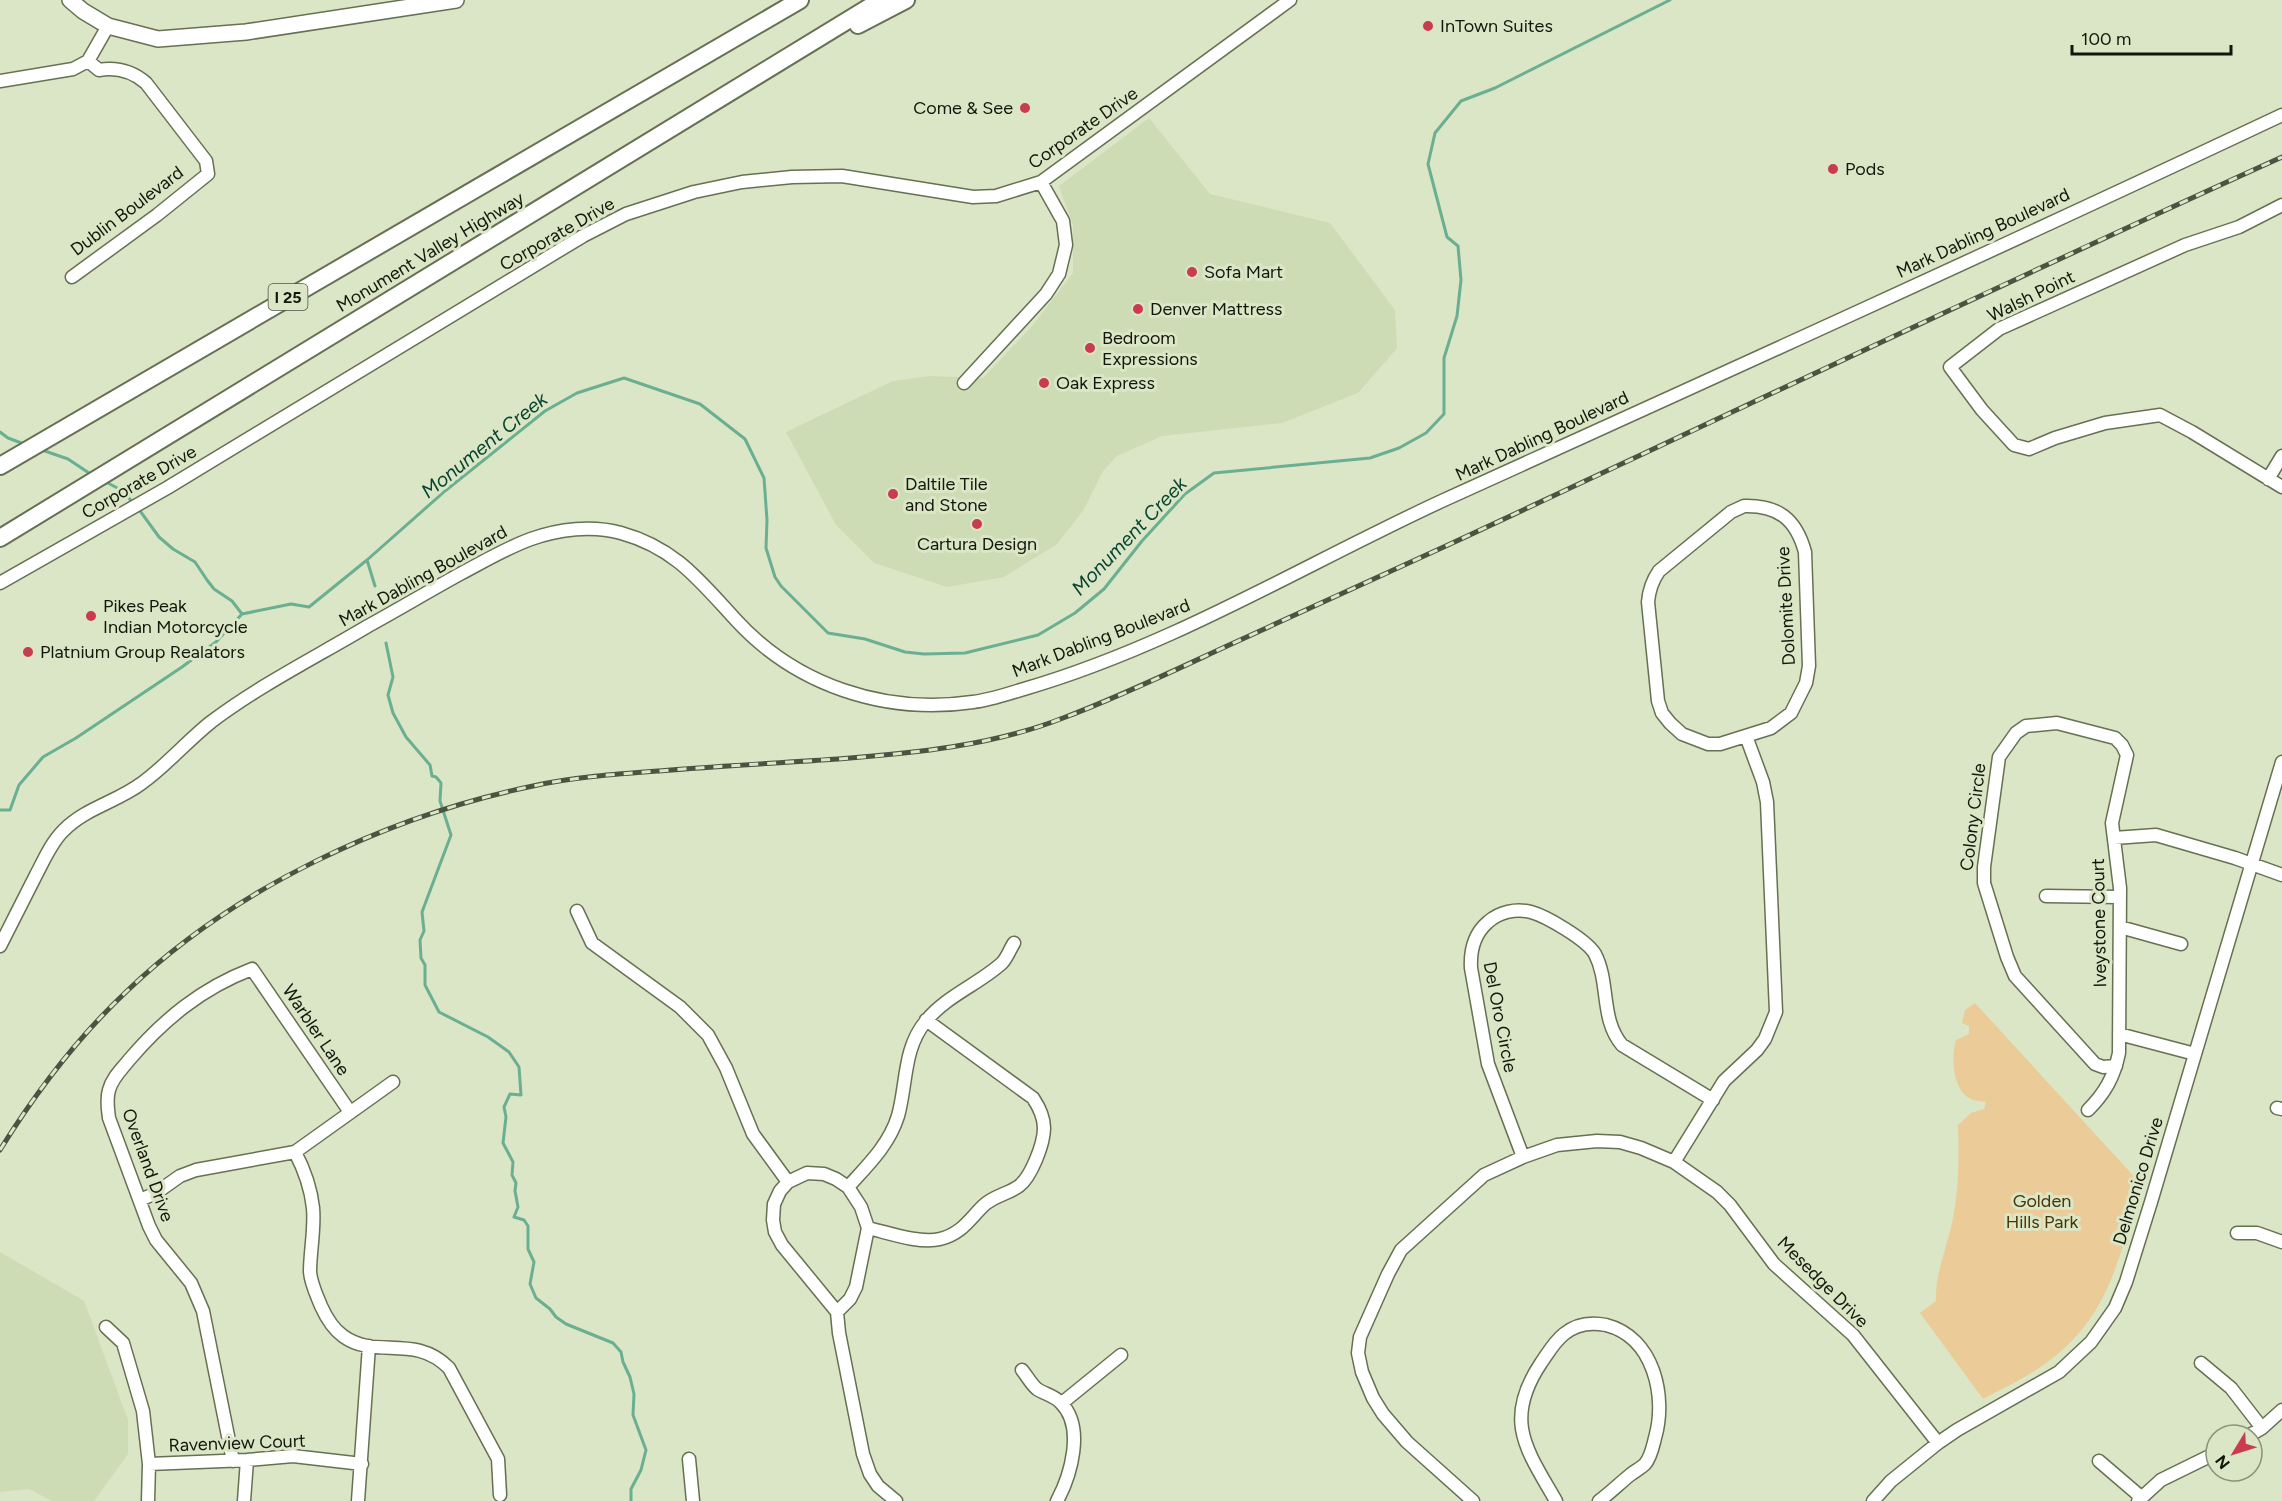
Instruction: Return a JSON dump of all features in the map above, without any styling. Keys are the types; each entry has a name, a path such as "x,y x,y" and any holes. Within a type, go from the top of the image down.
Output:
{"highway":[{"name":"Monument Valley Highway","path":"0,466 800,0"},
{"name":"Monument Valley Highway","path":"0,538 881,0"},
{"path":"815,40 863,23 906,0"}],"main road":[{"path":"70,0 108,26 158,39 235,33 456,0"}],"street":[{"name":"Corporate Drive","path":"0,583 167,488 583,236 626,214 694,192 742,182 792,177 842,176 973,197 996,196 1041,182 1290,0"},
{"path":"0,81 73,69 88,61 108,26"},
{"name":"Dublin Boulevard","path":"72,277 157,215 208,174 206,161 146,83 135,73 121,70 99,70 88,61"},
{"name":"Mark Dabling Boulevard","path":"0,946 52,844 73,822 135,789 210,723 282,676 482,562 532,538 579,529 606,530 652,544 677,559 695,574 748,633 771,652 793,668 841,691 872,699 937,706 980,701 1033,687 1153,641 1223,609 1406,518 2282,115"},
{"path":"964,383 1046,294 1059,274 1066,245 1063,221 1041,182"},
{"name":"Walsh Point","path":"2282,205 2240,227 2184,245 1999,329 1950,367 1982,410 2014,445 2029,449 2055,438 2105,423 2160,415 2193,432 2282,487"},
{"path":"2268,479 2282,456"},
{"name":"Dolomite Drive","path":"1744,506 1757,506 1782,514 1801,536 1804,552 1809,666 1806,682 1791,713 1771,728 1746,736 1720,744 1708,744 1682,734 1662,713 1658,701 1648,602 1653,580 1659,571 1731,512 1744,506"},
{"name":"Colony Circle","path":"2114,838 2112,823 2127,755 2122,745 2115,738 2057,723 2026,726 2016,732 1999,757 1984,867 1984,883 2015,976 2095,1064 2103,1067 2116,1066"},
{"path":"1674,1162 1724,1081 1757,1050 1765,1039 1776,1012 1767,802 1763,782 1746,736"},
{"name":"Delmonico Drive","path":"1873,1501 1891,1481 1938,1443 2059,1372 2091,1342 2115,1308 2126,1282 2282,762"},
{"name":"Iveystone Court","path":"2088,1110 2106,1090 2119,1053 2120,897 2114,838 2156,835 2282,875"},
{"path":"2046,896 2120,897"},
{"name":"Del Oro Circle","path":"1523,1157 1491,1072 1471,968 1470,954 1481,929 1490,920 1503,913 1516,910 1531,912 1578,937 1588,945 1599,966 1609,1022 1614,1036 1622,1045 1713,1100"},
{"path":"577,911 592,943 680,1007 708,1035 726,1068 753,1134 788,1182"},
{"path":"2120,927 2181,944"},
{"path":"848,1187 885,1146 903,1099 908,1057 926,1020 1004,962 1014,943"},
{"name":"Warbler Lane","path":"252,969 350,1112"},
{"name":"Overland Drive","path":"232,1461 200,1304 191,1282 156,1240 109,1118 107,1102 114,1078 171,1015 225,979 252,969"},
{"path":"868,1228 925,1240 938,1240 956,1232 965,1227 991,1200 1012,1190 1026,1179 1031,1172 1043,1137 1041,1113 1033,1098 926,1020"},
{"path":"2119,1034 2195,1054"},
{"path":"140,1200 156,1193 180,1176 196,1170 296,1152 393,1082"},
{"name":"Mesedge Drive","path":"1473,1501 1407,1442 1383,1414 1362,1372 1358,1353 1360,1337 1401,1250 1484,1175 1523,1157 1557,1145 1597,1141 1620,1142 1641,1148 1674,1162 1717,1192 1731,1204 1774,1264 1853,1335 1938,1443"},
{"path":"296,1152 312,1198 314,1212 310,1274 314,1290 332,1326 343,1336 369,1346 415,1348 439,1357 449,1368 498,1459 500,1495"},
{"path":"837,1312 850,1299 856,1287 868,1228 861,1207 848,1187 824,1174 807,1173 788,1182 774,1204 772,1220 775,1232 782,1245 837,1312 862,1454 878,1486 896,1501"},
{"path":"2237,1233 2257,1233 2282,1242"},
{"path":"1556,1501 1529,1455 1522,1434 1520,1414 1532,1377 1556,1342 1579,1326 1591,1323 1620,1329 1635,1340 1653,1369 1660,1405 1656,1435 1646,1463 1599,1501"},
{"path":"106,1327 123,1343 143,1412 149,1464 148,1501"},
{"path":"358,1501 369,1346"},
{"path":"1062,1403 1121,1355"},
{"path":"2201,1363 2231,1388 2258,1423"},
{"path":"1022,1370 1038,1389 1052,1395 1062,1403 1070,1416 1074,1443 1067,1479 1057,1501"},
{"path":"2264,1426 2282,1410"},
{"name":"Ravenview Court","path":"149,1464 247,1461 293,1456 362,1464"},
{"path":"689,1459 693,1501"},
{"path":"2099,1461 2140,1499 2161,1479 2204,1459"},
{"path":"244,1501 247,1461"}],"shaded area":[{"path":"1149,118 1210,194 1330,223 1395,310 1397,348 1358,393 1282,423 1162,436 1117,456 1103,471 1083,511 1057,544 1004,577 947,587 874,563 836,525 786,432 893,381 931,376 983,378 1033,325 1073,273 1073,225 1059,186"},
{"path":"0,1252 84,1301 89,1314 128,1420 128,1454 94,1501 52,1501 29,1489 0,1492"}],"green space":[{"name":"Golden Hills Park","path":"1975,1003 2141,1184 2118,1263 2096,1309 2081,1330 2063,1350 2039,1368 1983,1399 1920,1313 1936,1301 1939,1272 1952,1223 1958,1174 1958,1125 1971,1113 1984,1109 1986,1102 1973,1100 1965,1095 1954,1072 1956,1040 1969,1034 1969,1026 1962,1023 1965,1010"}],"waterway":[{"name":"Monument Creek","path":"0,810 10,810 19,785 43,757 76,738 182,667 216,642 242,614 291,604 309,607 367,560 445,491 545,411 577,393 624,378 700,404 745,439 764,478 766,548 775,577 781,586 828,633 865,639 905,652 924,654 965,653 1038,635 1075,613 1104,589 1142,541 1185,494 1214,473 1370,458 1399,448 1426,433 1444,414 1444,358 1457,316 1461,280 1458,246 1447,237 1428,164 1435,133 1461,101 1495,88 1670,0"},
{"path":"0,432 24,444"},
{"path":"42,450 68,459 92,475"},
{"path":"106,482 123,491 133,503"},
{"path":"138,508 159,537 173,549 195,562 214,589 232,601 242,614"},
{"path":"367,560 375,586"},
{"path":"386,643 393,677 388,695 393,713 406,737 430,765 432,776 441,783 440,801 451,835 422,912 424,931 420,940 421,958 425,965 425,985 439,1012 488,1037 509,1052 519,1067 521,1095 510,1094 504,1107 506,1117 503,1143 513,1162 512,1175 516,1183 518,1207 514,1217 524,1220 528,1226 528,1249 534,1262 530,1284 536,1298 556,1317 566,1324 613,1343 621,1352 634,1394 633,1415 646,1450 641,1470 631,1489 631,1501"}],"railway":[{"path":"0,1150 28,1107 74,1047 127,991 169,954 215,920 264,889 316,861 369,837 423,816 478,799 548,783 611,775 924,751 981,742 1036,728 1146,684 2282,157"}],"place":[{"name":"InTown Suites","path":"1428,26"},
{"name":"Come & See","path":"1025,108"},
{"name":"Pods","path":"1833,169"},
{"name":"Sofa Mart","path":"1192,272"},
{"name":"Denver Mattress","path":"1138,309"},
{"name":"Bedroom Expressions","path":"1090,348"},
{"name":"Oak Express","path":"1044,383"},
{"name":"Daltile Tile and Stone","path":"893,494"},
{"name":"Cartura Design","path":"977,524"},
{"name":"Pikes Peak Indian Motorcycle","path":"91,616"},
{"name":"Platnium Group Realators","path":"28,652"}]}
